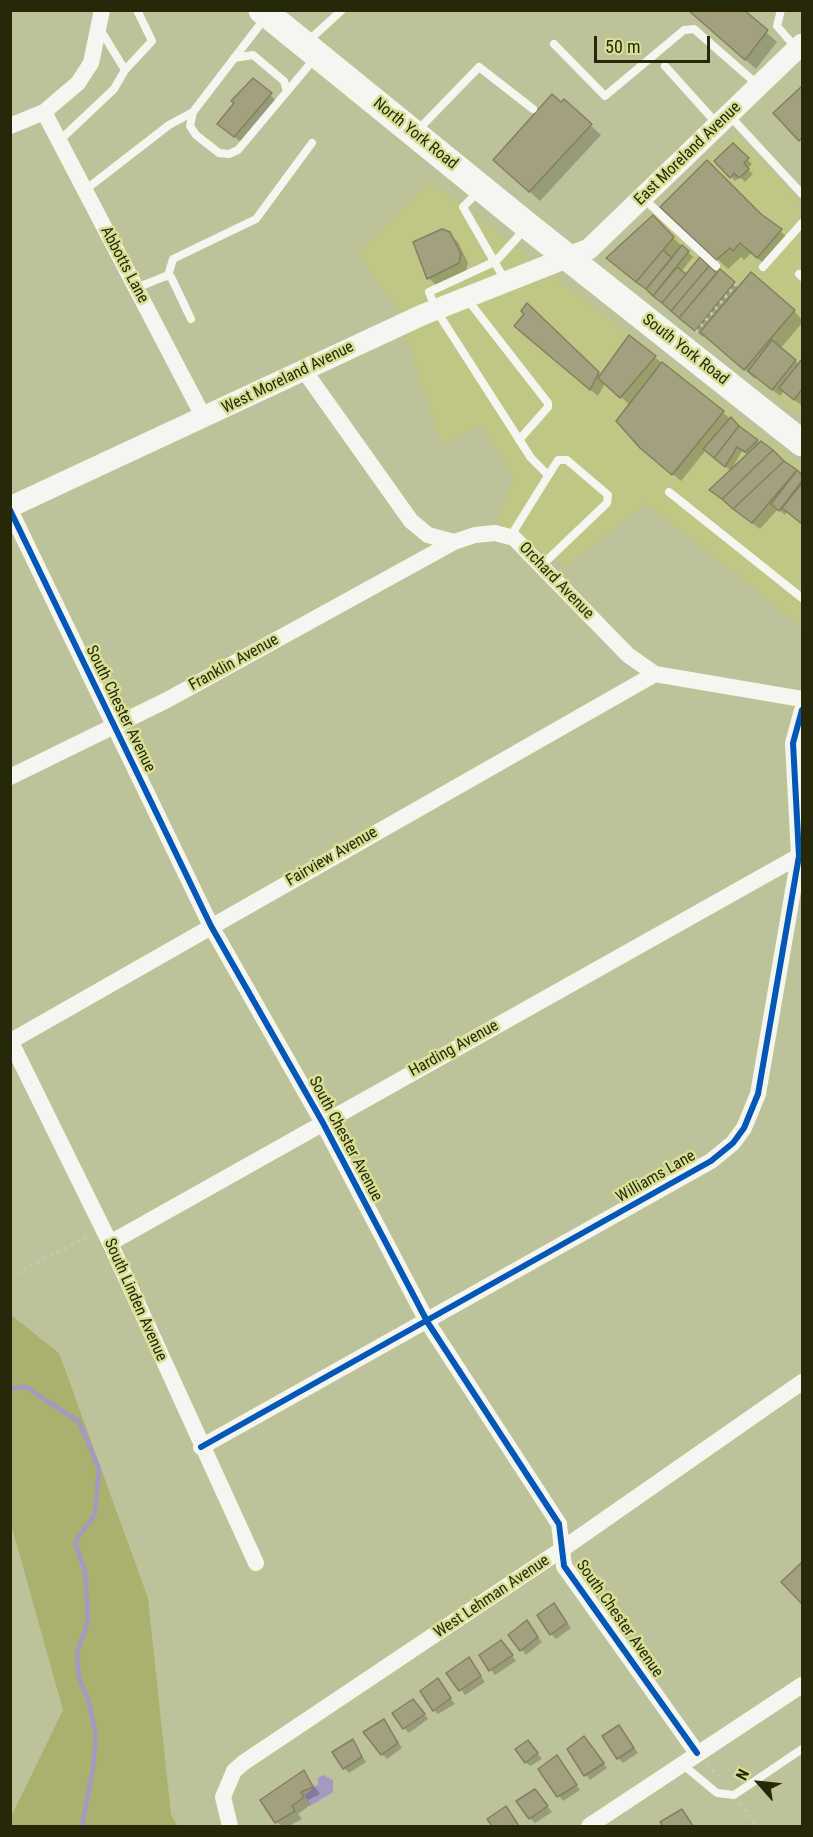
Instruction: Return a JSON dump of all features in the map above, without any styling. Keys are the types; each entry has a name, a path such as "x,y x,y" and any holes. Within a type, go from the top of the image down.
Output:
{"highway":[{"name":"North York Road","path":"265,13 568,257"},
{"name":"South York Road","path":"568,257 802,442"}],"street":[{"path":"10,126 44,112 68,93 86,73 101,19"},
{"name":"East Moreland Avenue","path":"568,257 589,249 800,46"},
{"name":"Abbotts Lane","path":"44,112 204,418"},
{"name":"West Moreland Avenue","path":"10,509 303,369 436,310 568,257"},
{"path":"303,369 411,521 428,535 454,542"},
{"name":"South Chester Avenue","path":"10,509 113,728 211,926 323,1123 428,1323 559,1524 564,1566 697,1753"},
{"name":"Orchard Avenue","path":"454,542 475,535 495,533 510,537 628,655 655,674 802,699"},
{"name":"Franklin Avenue","path":"10,777 113,728 454,542"},
{"name":"Fairview Avenue","path":"11,1040 655,674"},
{"name":"Williams Lane","path":"201,1447 428,1323 711,1161 733,1143 744,1128 758,1094 799,855 793,743 802,710"},
{"name":"Harding Avenue","path":"107,1236 323,1123 799,855"},
{"name":"South Linden Avenue","path":"11,1040 107,1236 201,1447 256,1563"},
{"name":"West Lehman Avenue","path":"230,1827 223,1797 234,1771 561,1550 802,1382"},
{"path":"589,1827 802,1685"}],"lane":[{"path":"59,141 114,89 125,70 152,41 137,10"},
{"path":"193,112 190,126 196,135 219,153 229,154 238,150 287,91 311,50 342,10"},
{"path":"781,10 777,26 800,46"},
{"path":"85,190 169,125 193,112 265,13"},
{"path":"101,19 125,70"},
{"path":"554,44 605,96 684,30 694,29 759,86"},
{"path":"234,58 254,55 284,81 287,91"},
{"path":"666,66 802,194"},
{"path":"415,133 479,67 532,110"},
{"path":"191,319 168,276 173,259 256,219 312,143"},
{"path":"482,189 463,207 506,282"},
{"path":"643,198 716,266"},
{"path":"763,267 802,223"},
{"path":"528,226 496,261 429,292 436,310 519,440 531,458 548,475"},
{"path":"136,288 168,276"},
{"path":"466,298 548,403 548,407 519,440"},
{"path":"510,537 548,475 558,460 562,458 608,495 607,503 541,566"},
{"path":"669,492 802,598"},
{"path":"682,1763 717,1792 734,1796 802,1749"}],"path":[{"path":"694,334 738,282"},
{"path":"10,1274 15,1274 107,1236"},
{"path":"697,1753 734,1796 756,1827"}],"shaded area":[{"path":"736,134 802,204 802,416 604,259"},
{"path":"431,182 802,466 802,627 646,503 567,567 497,521 514,477 481,425 442,445 397,308 358,254"},
{"path":"11,1315 59,1353 148,1598 171,1815 178,1826 11,1826 11,1817 63,1710 11,1524"},
{"path":"323,1775 333,1780 333,1792 310,1806 305,1795 318,1784 318,1778"}],"building":[{"path":"688,10 744,10 768,30 745,60"},
{"path":"253,78 272,93 234,137 217,124 234,103 231,101"},
{"path":"802,86 802,138 799,141 773,113"},
{"path":"552,94 561,102 564,99 592,124 529,192 493,160"},
{"path":"733,143 749,158 744,163 749,169 739,178 734,173 730,178 714,161"},
{"path":"707,160 761,214 782,229 757,258 740,243 733,251 730,248 716,260 660,207"},
{"path":"653,215 674,237 636,282 606,258"},
{"path":"442,229 450,232 461,254 459,263 427,279 413,242"},
{"path":"682,245 689,251 653,296 646,289"},
{"path":"663,250 672,258 646,289 636,282"},
{"path":"700,257 709,266 671,311 662,303"},
{"path":"709,266 717,273 679,318 671,311"},
{"path":"677,267 686,274 662,303 653,296"},
{"path":"720,269 735,282 695,331 679,318"},
{"path":"751,272 795,310 744,370 700,332"},
{"path":"527,303 599,372 590,390 514,326 524,314 521,311"},
{"path":"629,335 656,356 620,398 598,378"},
{"path":"772,340 796,360 772,390 748,371"},
{"path":"802,359 802,389 794,400 779,388"},
{"path":"662,362 724,411 672,475 640,448 616,421"},
{"path":"731,417 739,426 714,458 703,449"},
{"path":"739,426 758,440 745,452 737,447 725,467 714,458"},
{"path":"761,441 773,450 722,499 709,490"},
{"path":"773,450 784,461 733,509 722,499"},
{"path":"784,461 797,470 752,523 733,509"},
{"path":"797,470 802,475 802,481 779,511 771,504"},
{"path":"802,483 802,524 782,508"},
{"path":"802,1562 802,1604 781,1582"},
{"path":"554,1603 567,1623 550,1635 537,1615"},
{"path":"527,1620 538,1637 520,1651 508,1635"},
{"path":"501,1640 513,1655 489,1671 479,1655"},
{"path":"469,1657 481,1676 459,1691 446,1673"},
{"path":"438,1678 451,1698 433,1711 420,1691"},
{"path":"413,1699 425,1714 403,1729 392,1713"},
{"path":"384,1719 398,1743 381,1755 363,1732"},
{"path":"619,1725 634,1748 617,1759 602,1736"},
{"path":"584,1736 604,1763 584,1776 567,1749"},
{"path":"353,1739 362,1757 343,1769 332,1752"},
{"path":"528,1740 538,1753 525,1763 515,1749"},
{"path":"557,1755 577,1785 557,1797 538,1769"},
{"path":"304,1770 313,1787 301,1792 304,1797 292,1806 295,1811 275,1823 260,1800"},
{"path":"535,1789 548,1806 529,1819 516,1801"},
{"path":"506,1806 519,1826 492,1826 487,1819"},
{"path":"682,1809 693,1826 663,1826 660,1822"}],"waterway":[{"path":"10,1388 26,1387 79,1422 99,1469 95,1514 75,1542 85,1571 88,1621 77,1653 79,1678 89,1702 96,1736 93,1769 82,1826"}],"cycle path":[{"path":"10,510 211,926 323,1123 428,1323 559,1524 564,1566 697,1753"},
{"path":"201,1447 711,1161 733,1143 744,1128 758,1094 799,856 793,743 802,710"}]}
